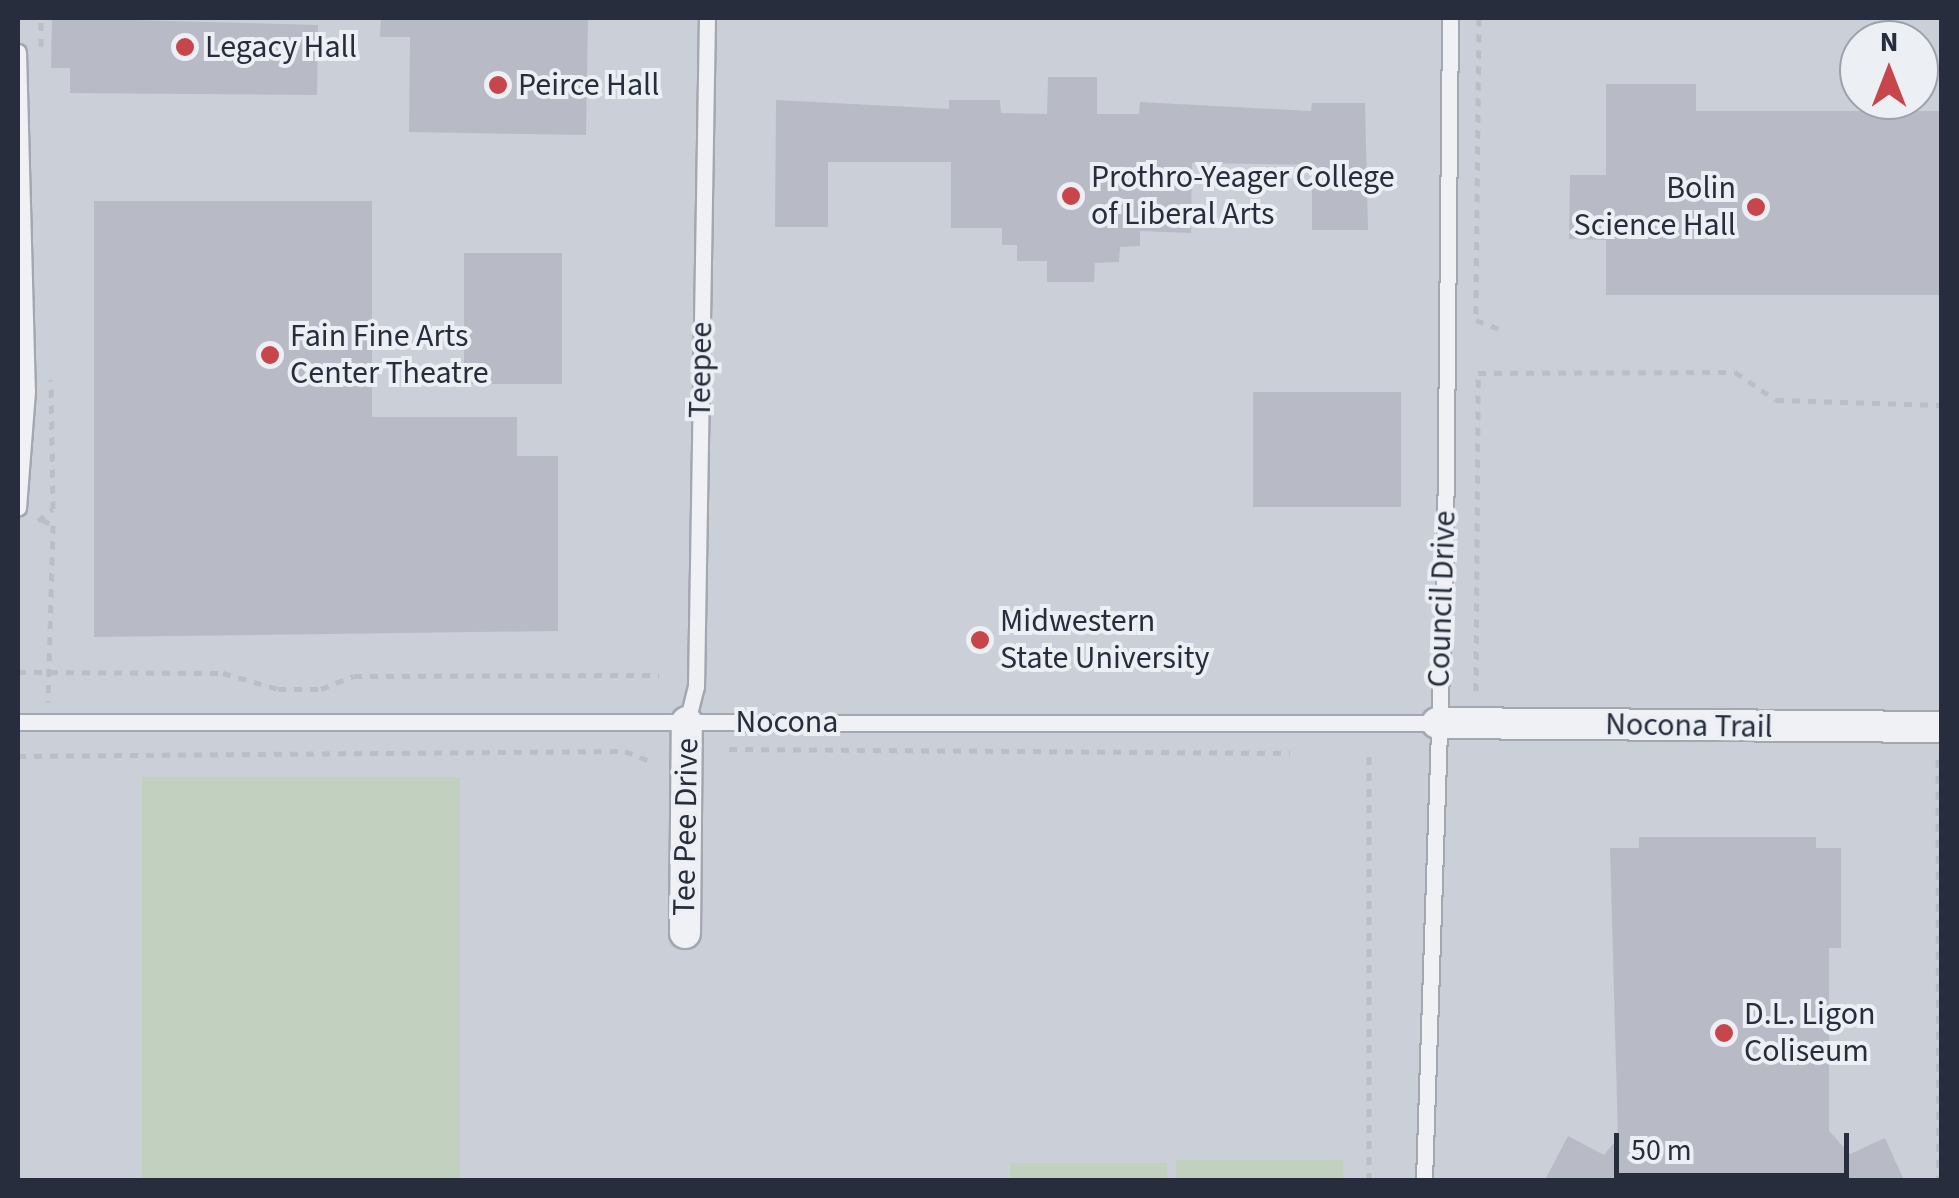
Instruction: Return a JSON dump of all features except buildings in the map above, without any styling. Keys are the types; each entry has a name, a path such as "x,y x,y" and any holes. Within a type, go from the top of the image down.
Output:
{"street":[{"name":"Tee Pee Drive","path":"685,932 687,722"},
{"name":"Nocona Trail","path":"1438,723 1942,727"}],"lane":[{"name":"Teepee","path":"687,722 696,687 707,18"},
{"name":"Council Drive","path":"1424,1180 1438,723 1450,18"},
{"path":"18,52 27,392 18,508"},
{"name":"Nocona","path":"18,722 1438,723"}],"path":[{"path":"1479,18 1476,320 1505,331"},
{"path":"1476,691 1478,373 1735,372 1776,400 1942,405"},
{"path":"41,519 53,525 46,750"},
{"path":"18,672 223,673 278,689 322,689 354,676 659,675"},
{"path":"721,749 1290,753"},
{"path":"18,756 46,750 624,751 653,759 659,772"},
{"path":"1368,750 1368,1180"},
{"path":"1938,760 1939,1180"}],"shaded area":[{"name":"Midwestern State University","path":"18,18 1941,18 1941,1180 18,1180"}],"green space":[{"path":"142,777 460,777 460,1180 142,1180"},
{"path":"1176,1160 1343,1160 1343,1180 1176,1180"},
{"path":"1010,1163 1167,1163 1167,1180 1010,1180"}],"place":[{"name":"Legacy Hall","path":"185,47"},
{"name":"Peirce Hall","path":"498,85"},
{"name":"Prothro-Yeager College of Liberal Arts","path":"1071,196"},
{"name":"Bolin Science Hall","path":"1756,207"},
{"name":"Fain Fine Arts Center Theatre","path":"270,355"},
{"name":"Midwestern State University","path":"980,640"},
{"name":"D.L. Ligon Coliseum","path":"1724,1033"}]}
